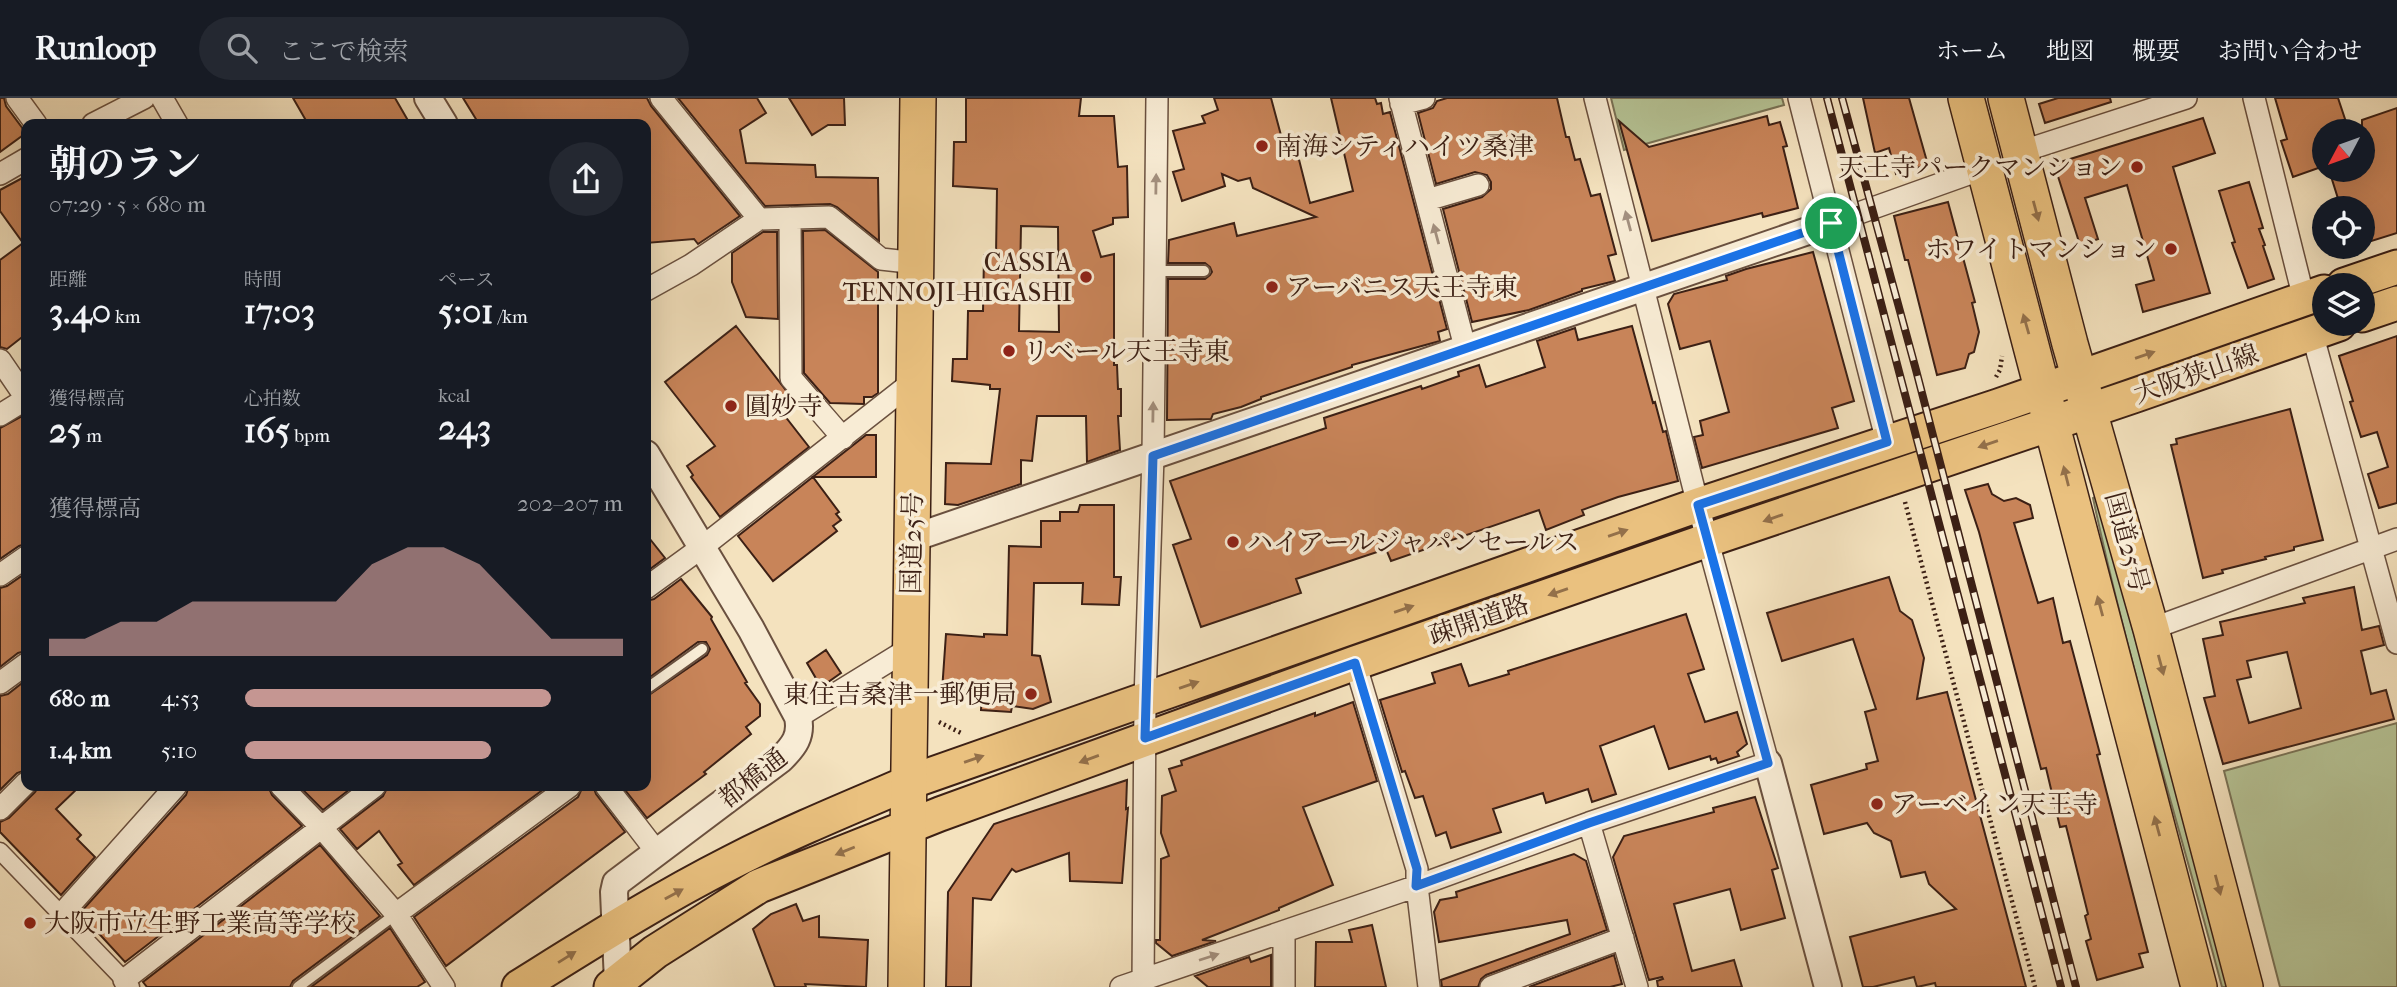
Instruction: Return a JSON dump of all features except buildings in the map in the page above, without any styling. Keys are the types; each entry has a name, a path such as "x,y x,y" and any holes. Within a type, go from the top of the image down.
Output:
{"highway":[{"name":"国道25号","path":"906,987 918,98"},
{"name":"国道25号","path":"1966,98 2200,987"},
{"name":"国道25号","path":"2006,98 2151,629 2245,987"}],"main road":[{"path":"2375,274 2397,267"},
{"name":"大阪狭山線","path":"2048,407 2081,377 2312,297"},
{"path":"2375,311 2397,303"},
{"name":"大阪狭山線","path":"2048,407 2090,411 2312,333"},
{"name":"疎開道路","path":"519,987 615,927 739,858 910,782 1698,505 1887,442 2048,407"},
{"name":"疎開道路","path":"615,984 655,952 759,886 909,826 1145,738 1708,540 2048,407"}],"street":[{"path":"17,98 32,119"},
{"path":"103,119 144,98"},
{"path":"162,98 174,119"},
{"path":"429,98 441,119"},
{"path":"661,98 759,219"},
{"path":"1143,983 1145,700 1153,456 1157,98"},
{"path":"1424,98 1401,101 1465,347"},
{"path":"1595,98 1645,287 1698,505 1828,987"},
{"path":"1799,98 1887,442"},
{"path":"2020,152 2186,98"},
{"path":"2255,98 2312,289"},
{"path":"0,174 21,162"},
{"path":"912,538 1985,168"},
{"path":"1427,200 1478,185"},
{"path":"651,287 691,265 759,219 829,217 881,258 917,263"},
{"path":"790,218 791,378 843,438"},
{"path":"2327,336 2370,548 2396,638"},
{"path":"0,360 21,391"},
{"path":"651,585 915,380"},
{"path":"0,415 21,401"},
{"name":"都橋通","path":"615,927 616,883 781,759 796,744 800,727 798,717 751,629 651,463"},
{"path":"2151,629 2397,539"},
{"path":"0,575 21,560"},
{"path":"798,717 910,648"},
{"path":"1355,663 1417,869 1416,886 1429,987"},
{"path":"0,683 21,668"},
{"path":"1121,987 1143,983 1589,823 1768,763"},
{"path":"0,808 21,788"},
{"path":"60,916 172,791"},
{"path":"286,791 321,827 396,914 444,987"},
{"path":"0,851 127,983 368,791"},
{"path":"396,914 563,791"},
{"path":"610,791 656,851"},
{"path":"1589,823 1637,987"},
{"path":"615,927 615,984"},
{"path":"1284,932 1284,987"},
{"path":"1491,987 1623,938"}],"lane":[{"path":"1155,271 1204,271"},
{"path":"651,685 702,649"},
{"path":"298,987 396,914"}],"path":[{"path":"1905,502 2035,987"},
{"path":"929,717 972,738"}],"green space":[{"path":"1611,98 1782,98 1784,105 1624,150"},
{"path":"2097,496 2231,987 2222,987 2154,743 2107,560 2093,498"},
{"path":"2397,723 2397,987 2280,987 2224,771"}],"railway":[{"path":"1827,98 2061,987"},
{"path":"1842,98 1916,370 2076,987"}],"place":[{"name":"南海シティハイツ桑津","path":"1262,146"},
{"name":"天王寺パークマンション","path":"2137,167"},
{"name":"ホワイトマンション","path":"2171,249"},
{"name":"CASSIA TENNOJI-HIGASHI","path":"1086,277"},
{"name":"アーバニス天王寺東","path":"1272,287"},
{"name":"リベール天王寺東","path":"1009,351"},
{"name":"圓妙寺","path":"731,406"},
{"name":"ハイアールジャパンセールス","path":"1233,542"},
{"name":"東住吉桑津一郵便局","path":"1031,694"},
{"name":"アーベイン天王寺","path":"1877,804"},
{"name":"大阪市立生野工業高等学校","path":"30,923"}],"route":[{"path":"1831,223 1887,442 1698,505 1768,763 1589,823 1416,886 1417,869 1355,663 1145,738 1153,456 1831,223"}]}
